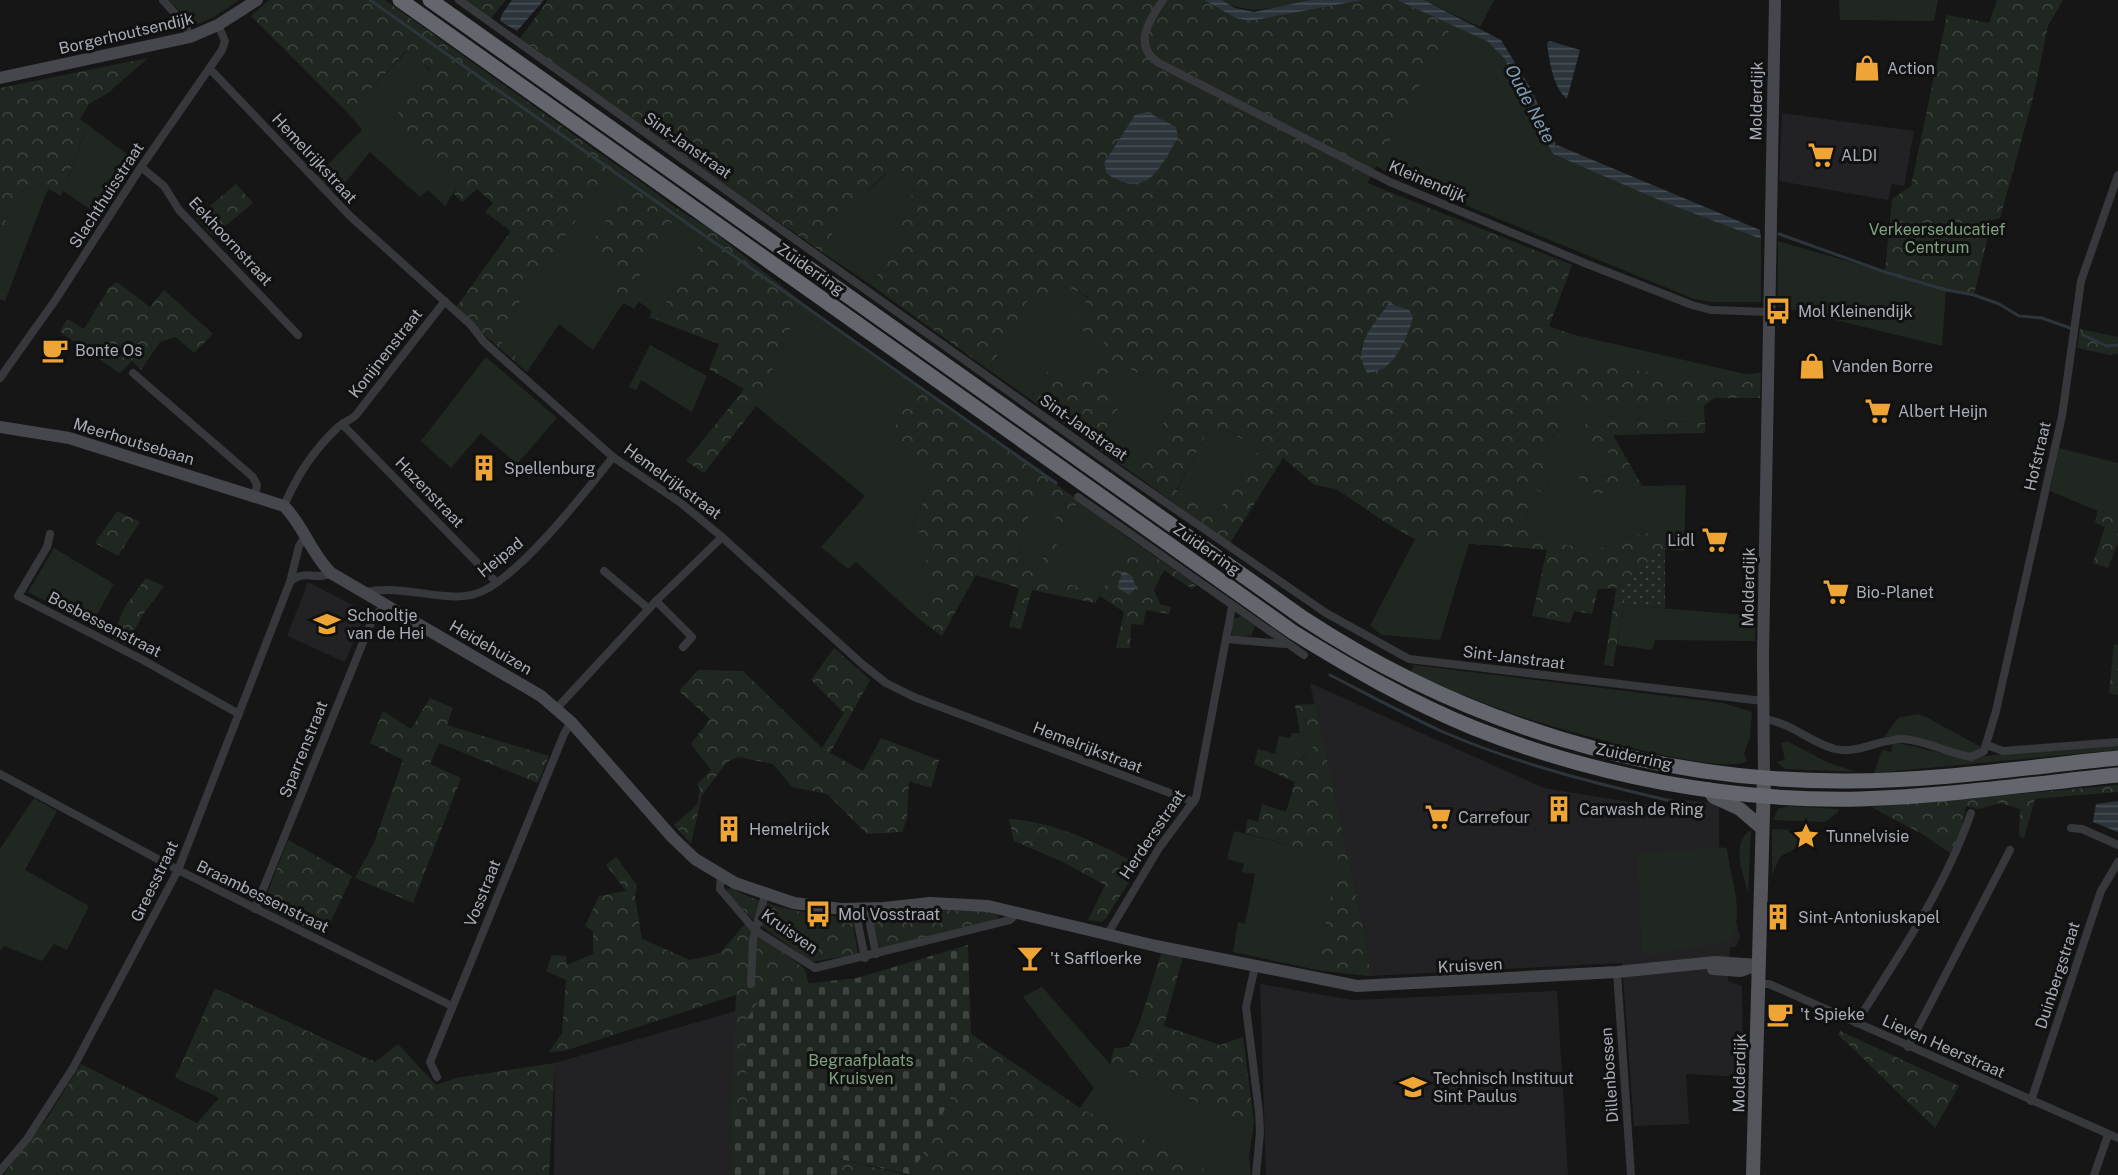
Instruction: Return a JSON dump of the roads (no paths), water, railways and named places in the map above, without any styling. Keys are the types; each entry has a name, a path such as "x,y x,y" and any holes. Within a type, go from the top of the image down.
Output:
{"highway":[{"name":"Zuiderring","path":"399,0 1284,625 1325,652 1390,689 1475,728 1579,762 1630,775 1708,789 1763,795 1829,798 1897,797 2118,775"},
{"name":"Zuiderring","path":"430,0 1333,637 1424,686 1473,709 1536,731 1635,759 1706,772 1764,778 1894,780 2118,758"}],"main road":[{"name":"Molderdijk","path":"1753,1175 1764,778"},
{"path":"1708,789 1714,797 1740,809 1762,828"}],"street":[{"path":"163,0 186,26 190,37"},
{"name":"Sint-Janstraat","path":"459,0 1123,473 1326,613 1409,659 1763,701"},
{"name":"Kleinendijk","path":"1163,0 1146,29 1144,44 1147,52 1159,63 1190,80 1390,182 1587,264 1692,305 1711,310 1769,312"},
{"name":"Molderdijk","path":"1764,778 1763,701 1775,0"},
{"name":"Borgerhoutsendijk","path":"0,78 190,37 218,25 254,1"},
{"name":"Slachthuisstraat","path":"0,378 56,298 141,167 210,69 225,41 218,25"},
{"name":"Hemelrijkstraat","path":"210,69 350,216 445,301 484,342 613,457 681,503 722,537 861,664 886,682 914,697 1194,802"},
{"name":"Eekhoornstraat","path":"141,167 164,186 179,210 298,335"},
{"name":"Hofstraat","path":"1987,745 2062,416 2081,281 2118,175"},
{"name":"Konijnenstraat","path":"284,506 300,473 342,424 356,415 445,301"},
{"path":"133,373 253,477 257,485 255,495 284,506"},
{"name":"Hazenstraat","path":"342,424 496,582"},
{"name":"Meerhoutsebaan","path":"0,427 69,438 255,495"},
{"name":"Heipad","path":"366,592 397,589 458,596 475,594 496,582 540,543 613,457"},
{"path":"1078,498 1285,644 1304,655"},
{"name":"Heidehuizen","path":"284,506 291,513 304,538 331,573 524,685 557,708 684,850 721,876"},
{"name":"Bosbessenstraat","path":"50,534 47,547 18,596 144,660 239,714"},
{"path":"557,708 656,601 722,537"},
{"name":"Greesstraat","path":"0,1171 27,1140 73,1068 178,870 291,582 299,546 304,538"},
{"path":"604,571 649,609"},
{"path":"291,582 300,575 322,577 331,573"},
{"path":"656,601 692,637 683,647"},
{"name":"Sparrenstraat","path":"255,909 372,620 385,604"},
{"name":"Herdersstraat","path":"1107,935 1159,848 1194,802 1198,792 1232,607"},
{"path":"1226,639 1285,644"},
{"path":"1763,719 1784,723 1836,749 1854,749 1880,741 1905,739 1971,757 1984,751 1987,745 2003,751 2118,742"},
{"name":"Vosstraat","path":"437,1077 430,1062 571,722"},
{"name":"Braambessenstraat","path":"0,774 178,870 452,1006"},
{"path":"1856,1023 1909,937 1954,853 1971,813"},
{"path":"2071,828 2082,829 2118,844"},
{"path":"1908,1047 2010,850"},
{"name":"Duinbergstraat","path":"2031,1101 2101,891 2118,862"},
{"name":"Kruisven","path":"1018,912 1010,920 865,958 815,968 755,930 720,889 721,876 765,895 815,906 861,909 957,903 1018,912 1107,935 1343,985 1373,987 1617,972 1688,967 1715,962 1758,965"},
{"path":"751,984 755,930 765,895"},
{"path":"861,909 876,954"},
{"path":"861,909 865,958"},
{"path":"1255,966 1246,1007 1259,1112 1260,1134 1256,1175"},
{"name":"Dillenbossen","path":"1617,972 1631,1175"},
{"name":"Lieven Heerstraat","path":"1758,984 1769,984 2118,1138"},
{"path":"2094,1175 2108,1135"}],"water":[{"path":"512,0 544,0 517,31 500,21"},
{"path":"1204,0 1222,0 1235,8 1254,12 1310,0 1362,0 1250,21 1236,18"},
{"path":"1397,0 1424,0 1501,40 1531,89 1556,144 1555,148 1557,145 1760,230 1761,239 1661,201 1553,154 1504,58 1487,41"},
{"path":"1550,41 1580,50 1567,99 1558,88 1552,73 1547,43"},
{"path":"1147,112 1176,127 1178,138 1158,170 1143,182 1133,184 1107,174 1104,163 1135,115"},
{"path":"1389,303 1409,310 1413,317 1398,354 1384,368 1367,372 1363,362 1363,345 1366,336"},
{"path":"1123,571 1132,576 1136,588 1129,595 1117,587"},
{"path":"2118,801 2118,832 2093,822 2096,804"}],"waterway":[{"path":"370,0 1056,483"},
{"name":"Oude Nete","path":"1779,234 1885,272 1946,290 1974,295 1999,304 2019,316 2042,318 2070,328"},
{"name":"Oude Nete","path":"2083,335 2107,346 2118,345"},
{"path":"1330,675 1399,711 1472,744 1536,766 1701,808"}],"place":[{"name":"Action","path":"1867,68"},
{"name":"ALDI","path":"1821,155"},
{"name":"Mol Kleinendijk","path":"1778,311"},
{"name":"Bonte Os","path":"55,350"},
{"name":"Vanden Borre","path":"1812,366"},
{"name":"Albert Heijn","path":"1878,411"},
{"name":"Spellenburg","path":"484,468"},
{"name":"Lidl","path":"1715,540"},
{"name":"Bio-Planet","path":"1836,592"},
{"name":"Schooltje van de Hei","path":"327,624"},
{"name":"Carwash de Ring","path":"1559,809"},
{"name":"Carrefour","path":"1438,817"},
{"name":"Hemelrijck","path":"729,829"},
{"name":"Tunnelvisie","path":"1806,836"},
{"name":"Mol Vosstraat","path":"818,914"},
{"name":"Sint-Antoniuskapel","path":"1778,917"},
{"name":"'t Saffloerke","path":"1030,958"},
{"name":"'t Spieke","path":"1780,1014"},
{"name":"Technisch Instituut Sint Paulus","path":"1413,1087"}],"park label":[{"name":"Verkeerseducatief Centrum","path":"1937,238"},
{"name":"Begraafplaats Kruisven","path":"861,1069"}]}
